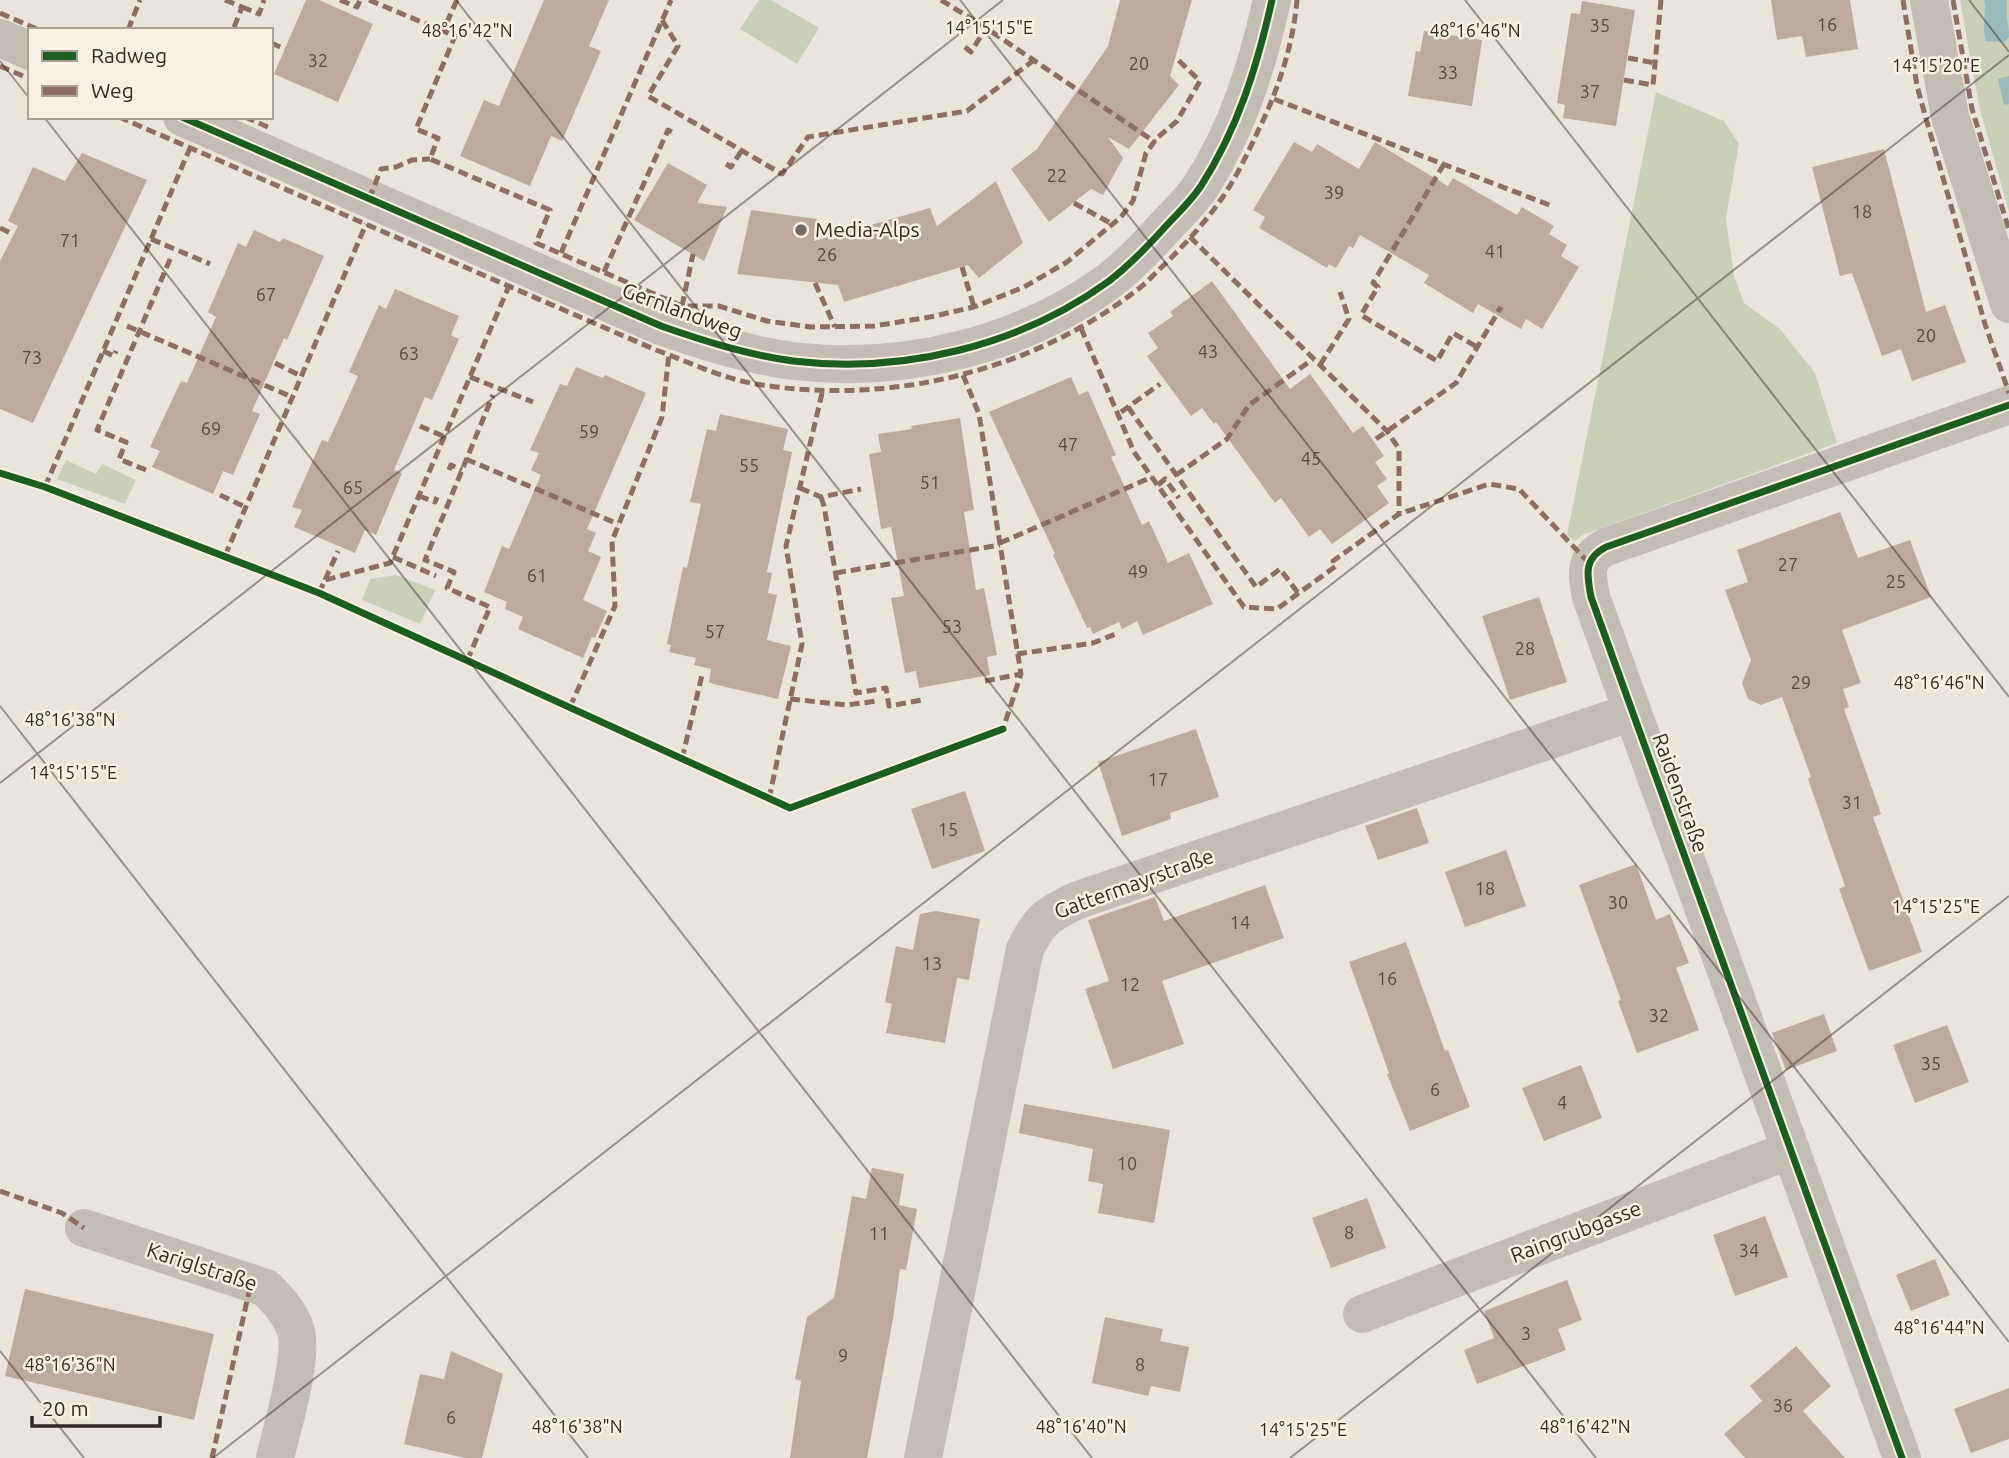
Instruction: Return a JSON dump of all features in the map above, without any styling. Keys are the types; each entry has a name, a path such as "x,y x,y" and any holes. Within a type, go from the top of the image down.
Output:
{"street":[{"name":"Gernlandweg","path":"187,119 661,326 704,341 754,355 794,361 865,364 907,361 945,354 998,339 1045,319 1110,280 1144,251 1192,198 1221,151 1253,76 1272,0"},
{"path":"1929,0 1950,116 2009,304"},
{"path":"0,37 28,50"},
{"name":"Raidenstraße","path":"1902,1458 1632,712 1591,597 1587,577 1595,553 1606,547 2009,405"},
{"name":"Gattermayrstraße","path":"923,1458 1025,950 1035,929 1046,916 1078,900 1632,712"},
{"name":"Raingrubgasse","path":"1362,1314 1791,1150"},
{"name":"Kariglstraße","path":"83,1228 266,1288 285,1307 296,1330 298,1358 275,1458"}],"green space":[{"path":"759,0 771,0 819,28 797,64 740,29"},
{"path":"1960,0 2009,0 2009,212 1979,106"},
{"path":"1656,92 1724,121 1739,144 1726,218 1734,276 1744,303 1780,329 1815,373 1837,443 1583,535 1574,541 1567,535"},
{"path":"66,460 96,474 102,464 136,480 125,504 57,479"},
{"path":"396,575 435,590 420,624 362,600 370,579"}],"water":[{"path":"1984,0 2007,0 2009,37 2005,42 1986,41"},
{"path":"2009,76 2009,104 2004,105 1998,79"}],"building":[{"path":"306,0 319,0 373,24 338,102 274,74"},
{"path":"544,0 609,0 589,46 601,51 562,141 551,136 530,186 460,156 484,100 499,106"},
{"path":"1120,0 1192,0 1170,76 1179,85 1129,149 1108,137 1123,158 1103,195 1091,189 1049,222 1011,169 1037,149 1108,46"},
{"path":"1771,0 1850,0 1858,49 1806,57 1802,36 1777,40"},
{"path":"1582,1 1635,10 1616,126 1563,118 1565,105 1557,103 1571,13 1580,14"},
{"path":"1424,31 1482,40 1472,106 1408,96 1416,51 1420,52"},
{"path":"1294,142 1312,152 1317,144 1359,169 1375,142 1448,186 1453,178 1517,215 1522,207 1554,226 1549,234 1567,245 1561,256 1579,267 1542,329 1526,319 1521,329 1478,304 1473,313 1424,283 1429,275 1360,235 1353,248 1349,246 1336,268 1329,264 1327,268 1259,228 1265,217 1253,210"},
{"path":"1884,149 1926,312 1945,305 1966,362 1912,381 1901,349 1882,356 1852,273 1840,276 1812,167"},
{"path":"82,153 147,180 33,423 0,409 0,261 18,226 8,221 33,167 65,181"},
{"path":"668,163 707,185 697,203 727,207 704,261 634,220"},
{"path":"996,181 1023,243 979,278 968,265 844,302 838,285 737,274 751,210 817,219 814,241 930,208 937,226"},
{"path":"254,230 280,242 283,238 324,256 252,411 260,414 233,475 223,471 213,494 152,467 160,451 150,447 181,381 187,383 216,317 208,312 238,243 246,247"},
{"path":"1212,281 1290,389 1310,374 1353,433 1363,426 1384,456 1375,462 1387,479 1377,486 1389,503 1332,544 1320,529 1309,537 1281,498 1275,503 1216,422 1214,424 1202,408 1191,416 1147,356 1158,348 1148,333 1173,316 1170,312"},
{"path":"395,289 459,316 451,335 459,339 432,400 425,397 394,470 402,473 376,535 365,530 355,553 294,527 302,510 292,507 322,440 328,442 358,376 349,372 379,305 386,309"},
{"path":"576,367 603,378 605,375 646,393 587,529 596,533 588,551 601,557 583,600 607,611 583,658 518,629 523,617 505,609 507,602 484,592 502,546 509,549 541,475 531,470 539,453 530,450 560,384 567,386"},
{"path":"1071,377 1079,395 1088,391 1116,455 1111,457 1142,525 1149,521 1168,563 1189,553 1213,604 1143,635 1137,621 1122,629 1119,622 1093,634 1090,627 1087,628 989,412"},
{"path":"720,414 788,429 783,450 792,452 767,572 772,573 768,593 777,595 767,640 791,646 778,699 713,684 709,682 711,669 694,665 696,658 669,652 671,645 667,644 683,567 687,568 701,504 690,502 707,429 716,431"},
{"path":"960,418 974,510 964,512 976,590 984,588 997,655 987,657 990,675 919,688 916,671 905,673 891,598 904,596 891,527 881,529 869,454 881,452 878,434"},
{"path":"1840,512 1858,558 1910,540 1931,597 1842,630 1861,683 1843,689 1849,707 1844,709 1881,814 1873,817 1922,952 1869,971 1839,889 1845,886 1808,779 1811,777 1782,697 1761,705 1748,699 1742,683 1751,660 1725,590 1748,582 1737,550"},
{"path":"1539,597 1567,682 1510,700 1482,616"},
{"path":"1196,729 1219,797 1170,813 1171,819 1122,836 1098,762"},
{"path":"965,791 985,851 932,869 911,809"},
{"path":"1417,808 1429,843 1378,860 1365,826"},
{"path":"1506,850 1526,906 1465,927 1445,872"},
{"path":"1636,864 1656,920 1670,914 1689,963 1676,968 1699,1030 1637,1053 1618,1001 1621,1000 1579,885"},
{"path":"1265,885 1284,938 1162,981 1184,1044 1113,1069 1085,989 1109,981 1088,920 1155,897 1164,921"},
{"path":"936,911 980,919 969,980 957,978 945,1043 886,1033 892,1004 885,1002 896,946 913,950 920,914"},
{"path":"1406,942 1445,1051 1448,1050 1470,1107 1410,1131 1387,1074 1389,1073 1349,962"},
{"path":"1824,1014 1837,1051 1786,1070 1772,1033"},
{"path":"1947,1025 1969,1082 1915,1103 1893,1045"},
{"path":"1581,1065 1602,1118 1544,1141 1522,1088"},
{"path":"1024,1104 1170,1130 1154,1223 1098,1213 1103,1184 1088,1181 1093,1149 1019,1133"},
{"path":"872,1168 904,1174 899,1205 917,1209 906,1270 900,1269 867,1458 790,1458 801,1381 795,1379 807,1317 834,1298 852,1196 866,1199"},
{"path":"1367,1198 1386,1248 1331,1268 1312,1218"},
{"path":"1765,1216 1788,1277 1735,1296 1713,1235"},
{"path":"1935,1259 1950,1295 1911,1311 1896,1275"},
{"path":"1567,1280 1582,1320 1558,1329 1566,1350 1477,1384 1464,1350 1494,1338 1484,1311"},
{"path":"25,1289 214,1334 194,1420 5,1376"},
{"path":"1105,1317 1163,1329 1160,1341 1189,1347 1180,1392 1151,1386 1148,1396 1092,1383"},
{"path":"1796,1346 1831,1386 1803,1411 1845,1458 1745,1458 1724,1434 1762,1401 1750,1386"},
{"path":"451,1351 503,1374 482,1458 465,1458 404,1444 420,1374 444,1379"},
{"path":"2009,1388 2009,1439 1971,1453 1954,1409"}],"marked path":[{"path":"129,28 140,0"},
{"path":"225,0 242,7 234,28"},
{"path":"242,7 259,14 264,0"},
{"path":"340,0 357,7 360,0"},
{"path":"369,0 443,31"},
{"path":"457,0 443,31 455,36 416,129 438,138 430,159 550,210 536,243 682,306 719,306 767,321 811,327 874,326 974,307 1024,287 1067,262 1121,217 1133,201 1146,153 1157,138 1177,121 1200,81 1175,57"},
{"path":"561,253 671,0"},
{"path":"941,0 1155,142"},
{"path":"124,119 656,350 718,374 756,384 806,390 907,386 1005,362 1051,342 1096,318 1141,287 1164,265 1214,210 1245,158 1284,67 1297,0"},
{"path":"1624,80 1653,85 1661,0"},
{"path":"1903,0 1917,86 1985,324 2009,393"},
{"path":"1953,0 1972,109 2009,230"},
{"path":"0,13 34,28"},
{"path":"662,20 678,46 648,96 782,174 808,137 967,111 1034,60"},
{"path":"965,47 971,52 986,28"},
{"path":"273,44 285,49"},
{"path":"1628,58 1655,63"},
{"path":"0,66 28,78"},
{"path":"1274,99 1552,206"},
{"path":"250,119 268,127"},
{"path":"604,272 668,130 674,133"},
{"path":"45,487 190,148"},
{"path":"726,164 731,167 742,150"},
{"path":"369,199 381,169 396,167 412,160 430,159"},
{"path":"1444,164 1373,283 1378,287 1361,315 1437,361 1453,333 1477,347"},
{"path":"1074,203 1114,225"},
{"path":"225,556 366,224"},
{"path":"0,228 13,234"},
{"path":"1190,237 1387,431 1399,449 1399,514"},
{"path":"151,239 210,264"},
{"path":"682,306 693,254"},
{"path":"146,470 119,459 126,442 97,430 171,257"},
{"path":"962,267 974,307"},
{"path":"815,283 835,327"},
{"path":"319,593 325,580 390,563 509,286"},
{"path":"1320,365 1349,319 1340,292"},
{"path":"1376,439 1456,383 1501,307"},
{"path":"127,326 292,397"},
{"path":"1081,328 1134,452 1244,607 1277,609 1336,566 1333,561 1399,514 1489,484 1519,489 1589,563"},
{"path":"103,351 114,356 116,351"},
{"path":"570,707 615,606 612,541 662,417 669,354"},
{"path":"1176,475 1227,439 1249,405 1313,359"},
{"path":"275,363 301,376"},
{"path":"963,375 979,414 1021,674 1003,729 1000,731"},
{"path":"470,377 533,402"},
{"path":"1121,412 1160,384"},
{"path":"769,799 802,644 786,546 823,389"},
{"path":"467,661 490,607 447,588 454,572 425,560 493,395"},
{"path":"1128,407 1256,587 1280,569 1298,593"},
{"path":"420,426 445,437"},
{"path":"466,459 618,524"},
{"path":"449,470 451,465 462,470"},
{"path":"1000,543 1152,477"},
{"path":"1158,485 1165,479 1179,498"},
{"path":"800,488 821,497 861,489"},
{"path":"220,495 245,507"},
{"path":"419,496 435,502 437,497"},
{"path":"821,497 856,693 886,688 889,706 922,700"},
{"path":"836,573 1000,545"},
{"path":"325,580 338,551"},
{"path":"393,557 436,576"},
{"path":"1017,654 1093,643 1118,633"},
{"path":"985,681 1021,674"},
{"path":"682,759 702,675"},
{"path":"790,699 847,705 877,701"},
{"path":"0,1191 62,1213 84,1228"},
{"path":"212,1458 251,1283"}],"cycle path":[{"path":"187,119 661,326 693,337 759,355 793,361 835,364 918,359 959,350 1038,323 1074,304 1132,262 1193,197 1226,142 1245,96 1272,0"},
{"path":"1902,1458 1591,597 1588,568 1593,557 1606,547 2009,405"},
{"path":"0,473 45,487 319,593 790,808 1003,729"}],"place":[{"name":"Media-Alps","path":"801,230"}]}
